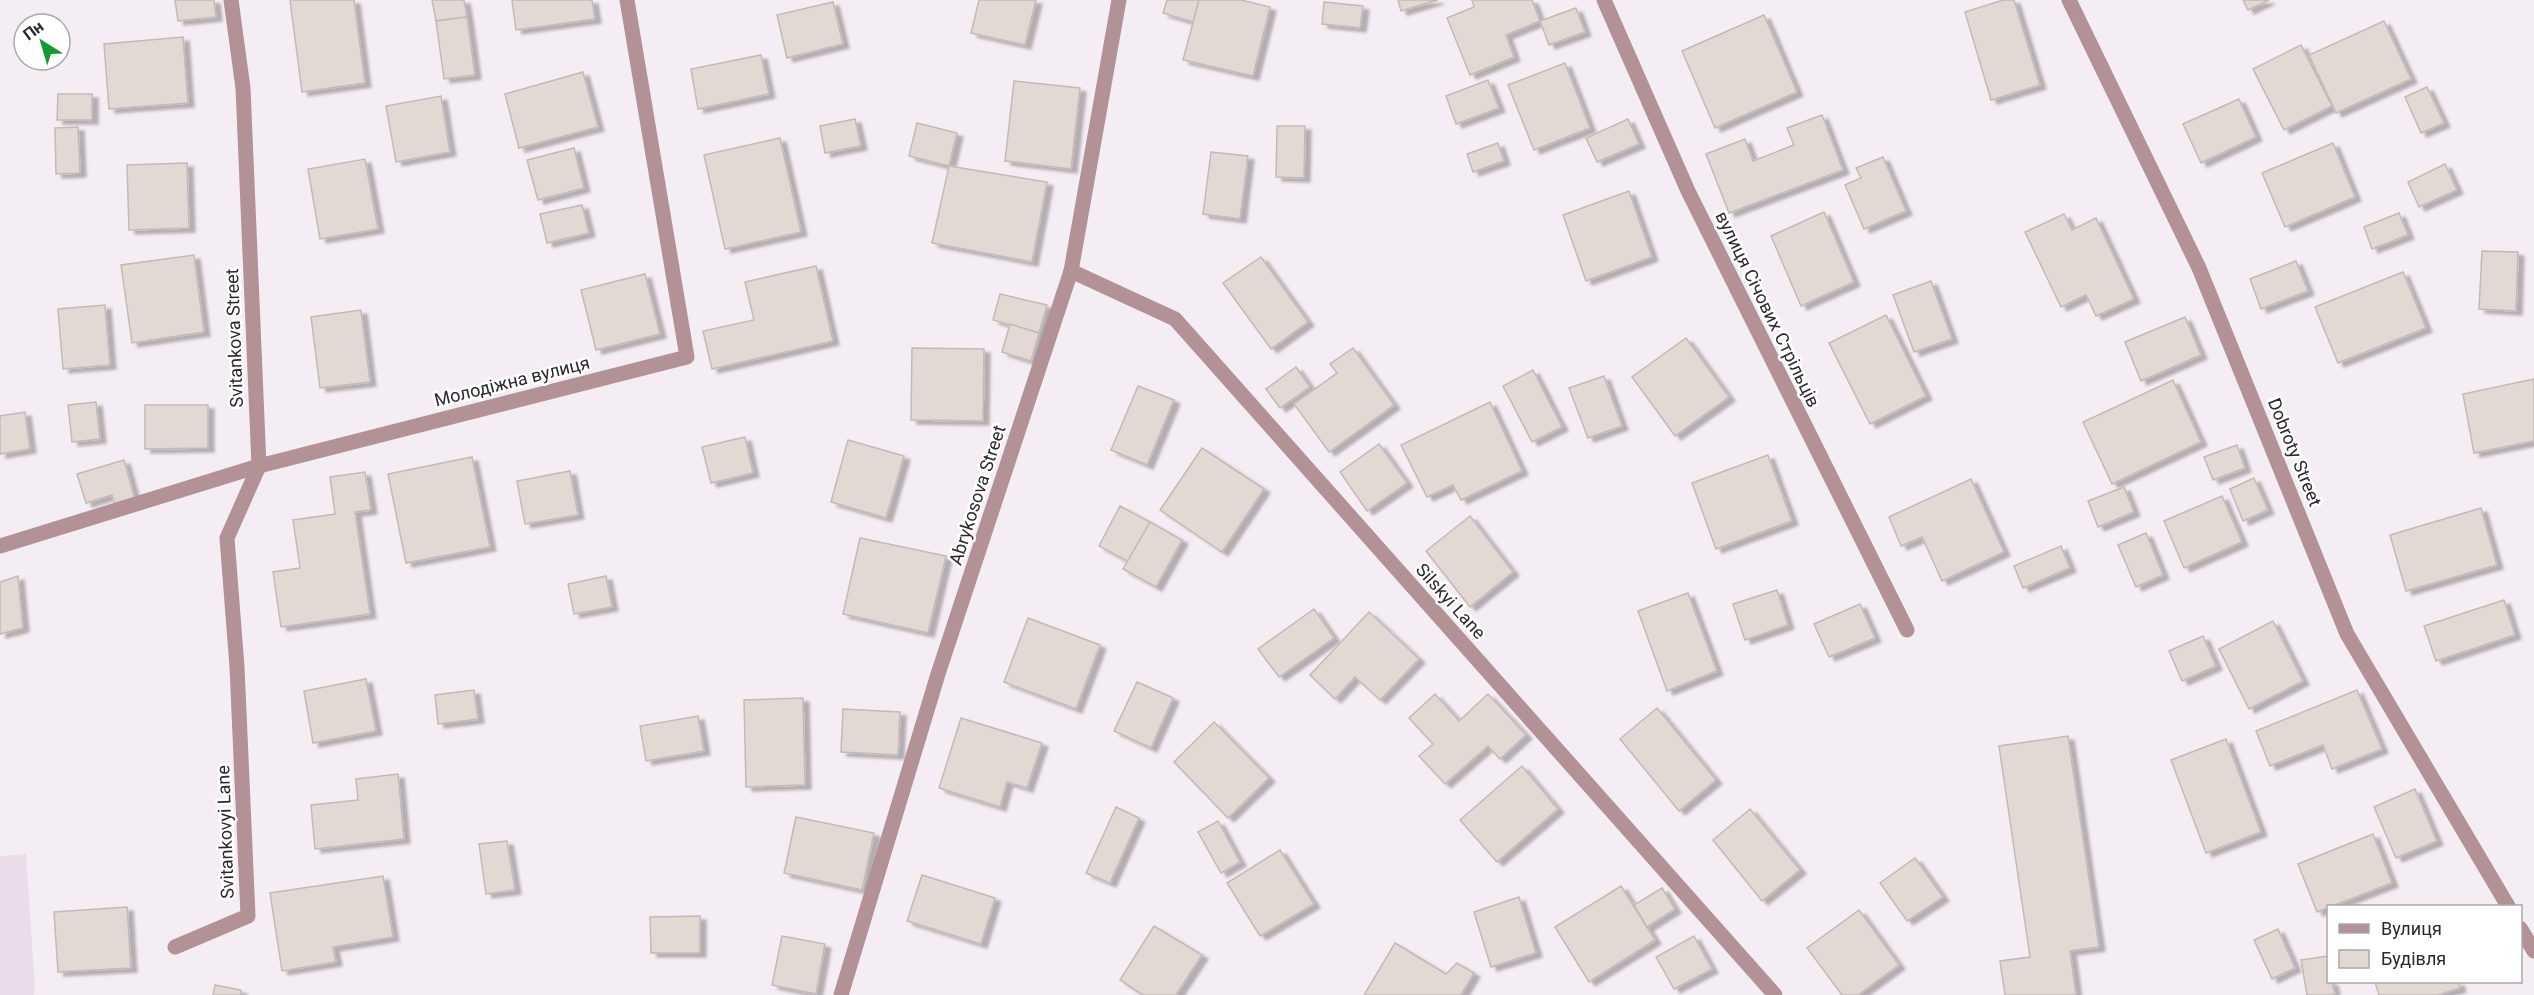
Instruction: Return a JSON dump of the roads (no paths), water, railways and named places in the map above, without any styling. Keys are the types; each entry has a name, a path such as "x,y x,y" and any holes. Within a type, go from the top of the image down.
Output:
{"street":[{"name":"Svitankova Street","path":"231,0 243,88 259,466 227,538 237,667"},
{"name":"Молодіжна вулиця","path":"0,546 259,466 687,357 627,0"},
{"name":"Abrykosova Street","path":"840,995 938,674 1071,271 1119,0"},
{"name":"вулиця Січових Стрільців","path":"1604,0 1688,191 1907,630"},
{"name":"Dobroty Street","path":"2069,0 2199,268 2347,634 2507,905"},
{"name":"Silskyi Lane","path":"1071,271 1175,319 1774,995"},
{"name":"Svitankovyi Lane","path":"175,947 248,916 237,667"},
{"path":"2522,931 2534,951"}]}
